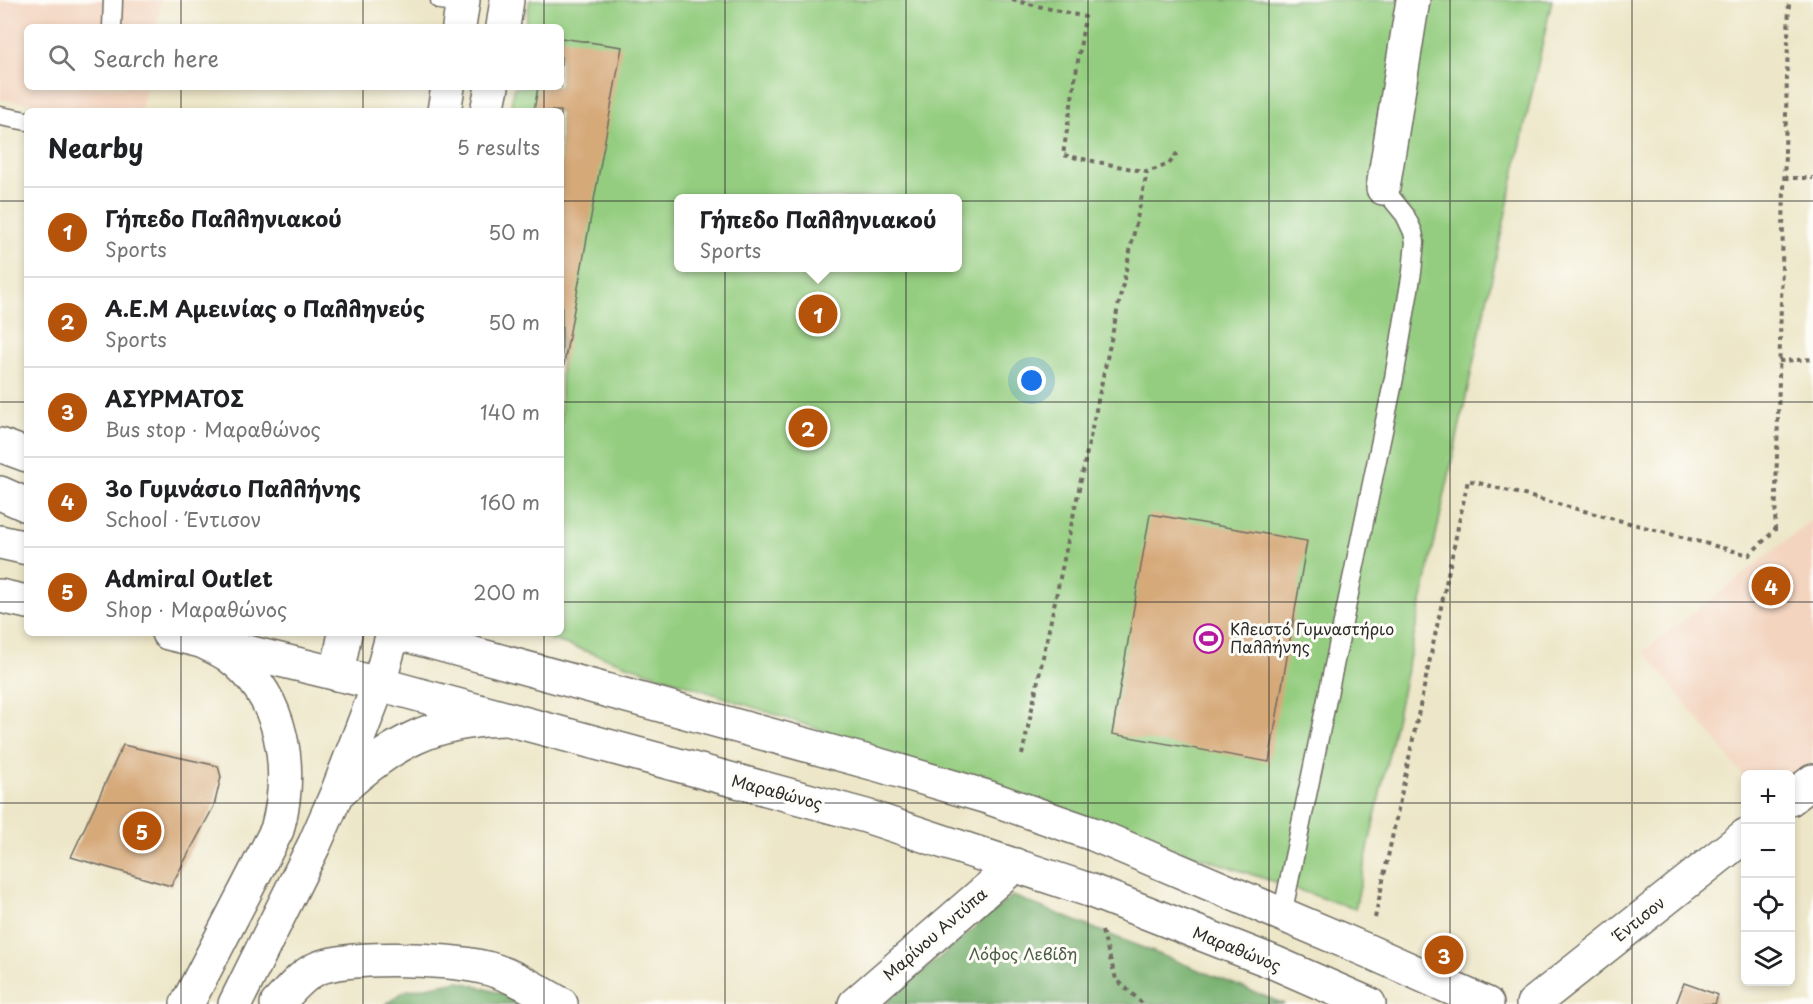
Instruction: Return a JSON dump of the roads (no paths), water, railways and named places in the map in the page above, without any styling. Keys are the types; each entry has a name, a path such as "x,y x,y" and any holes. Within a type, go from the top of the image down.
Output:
{"main road":[{"path":"503,24 507,0"},
{"path":"1383,188 1413,0"},
{"path":"444,108 448,90"},
{"path":"488,108 491,90"},
{"path":"0,445 24,454"},
{"path":"0,493 24,504"},
{"path":"0,542 24,547"},
{"path":"0,596 24,601"},
{"path":"184,636 227,655 244,670 269,705 277,722 281,739 286,786 277,830 187,1004"},
{"name":"Μαραθώνος","path":"184,636 380,684 866,816 1089,890 1262,958 1370,1004"},
{"path":"337,674 344,636"},
{"path":"235,1004 338,793 380,684 392,636"},
{"path":"409,636 879,765 987,797 1093,834 1487,1004"},
{"path":"338,793 377,759 412,738 465,722 505,719"},
{"name":"Έντισον","path":"1533,1004 1741,838"},
{"name":"Μαρίνου Αντύπα","path":"855,1004 1015,864"},
{"path":"277,1004 314,970 338,962 370,960 430,961 482,967 522,982 561,1004"}],"lane":[{"path":"112,24 113,0"},
{"path":"0,116 24,120"},
{"path":"1282,915 1394,378 1412,272 1415,242 1413,232 1405,215 1383,188"}],"place":[{"name":"Γήπεδο Παλληνιακού","path":"818,314"},
{"name":"Α.Ε.Μ Αμεινίας ο Παλληνεύς","path":"808,428"},
{"name":"3ο Γυμνάσιο Παλλήνης","path":"1771,586"},
{"name":"Κλειστό Γυμναστήριο Παλλήνης","path":"1209,638"},
{"name":"Admiral Outlet","path":"142,831"},
{"name":"ΑΣΥΡΜΑΤΟΣ","path":"1444,955"}],"park label":[{"name":"Λόφος Λεβίδη","path":"1023,954"}]}
